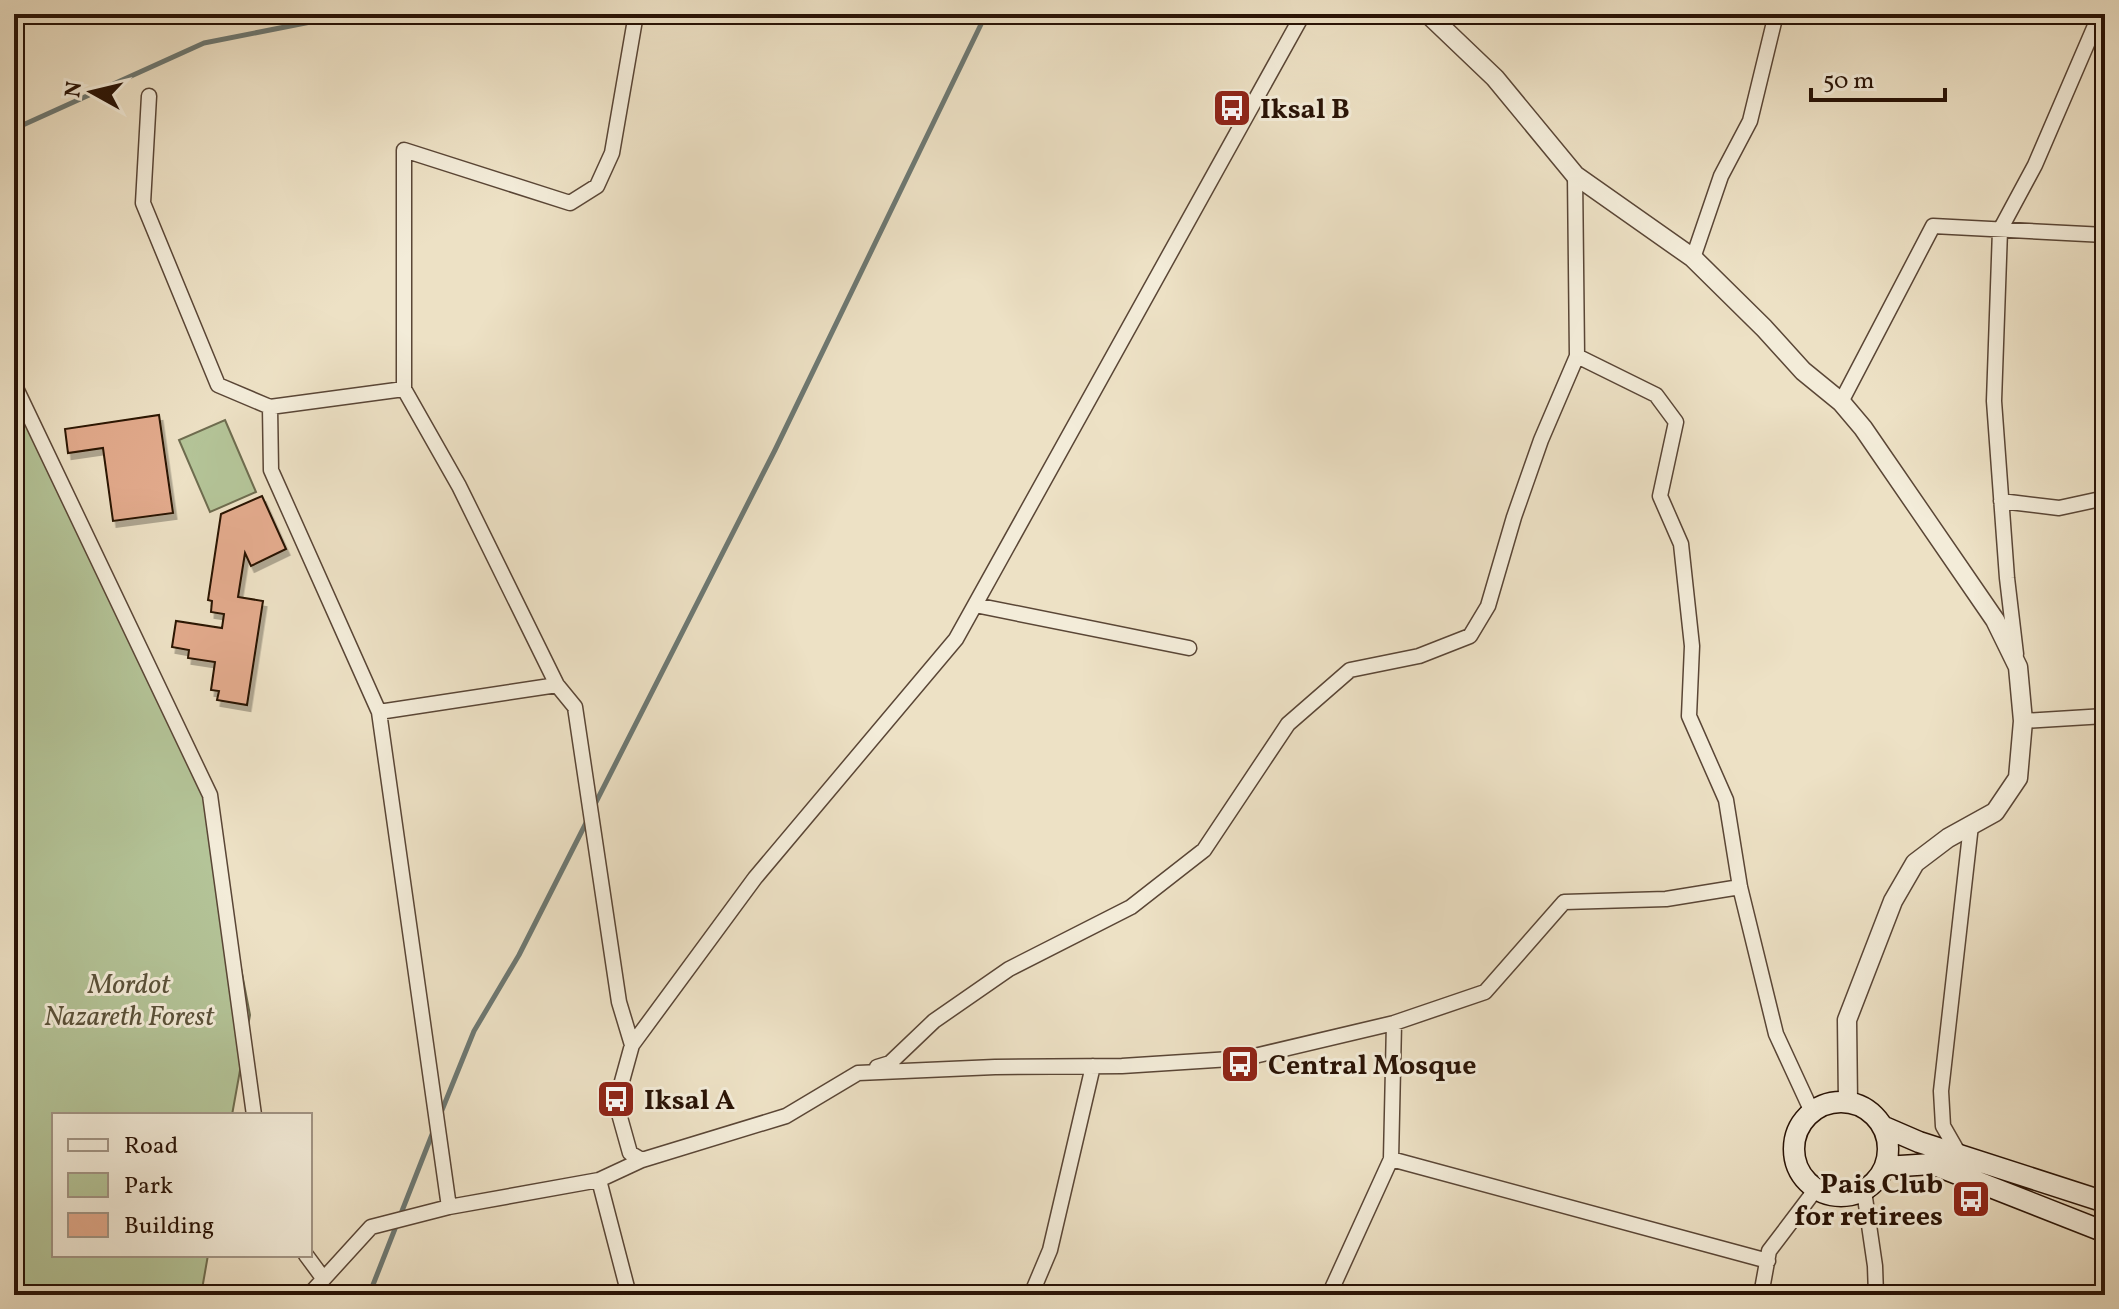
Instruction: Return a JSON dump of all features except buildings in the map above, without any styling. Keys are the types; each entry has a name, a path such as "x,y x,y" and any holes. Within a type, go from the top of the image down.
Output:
{"main road":[{"path":"1882,1126 1887,1139 1885,1167 1877,1181 1864,1191 1839,1197 1816,1189 1797,1166 1794,1152 1802,1123 1812,1112 1835,1102 1848,1102 1862,1107 1882,1126 1919,1142 2104,1199"},
{"path":"1885,1167 1932,1164 2105,1232"}],"street":[{"path":"632,1045 619,1002 575,707 557,685 459,486 404,389 404,150 570,203 597,186 612,153 636,14"},
{"path":"642,1160 630,1153 616,1103 632,1045 755,878 956,639 1303,14"},
{"path":"1428,14 1495,78 1575,175 1693,258 1803,371 1841,402 1863,428 1995,620 2018,667"},
{"path":"1693,258 1721,176 1750,121 1776,14"},
{"path":"1848,1102 1847,1020 1893,901 1915,863 1948,838 1995,812 2018,778 2023,721 2007,578 1994,401 2000,230 2035,165 2100,14"},
{"path":"149,96 143,203 218,385 270,407 404,389"},
{"path":"309,1295 371,1227 449,1207 599,1180 642,1160 786,1116 858,1073 890,1063 934,1021 1009,969 1131,907 1204,850 1288,724 1350,670 1419,656 1470,636 1488,606 1541,440 1577,356 1575,175"},
{"path":"1841,402 1933,226 2105,235"},
{"path":"1577,356 1656,395 1676,422 1660,496 1681,544 1692,646 1689,716 1726,800 1740,887 1776,1034 1812,1112"},
{"path":"14,384 210,795 254,1113"},
{"path":"270,407 271,470 379,712 449,1207"},
{"path":"2001,501 2059,508 2105,498"},
{"path":"975,605 1189,648"},
{"path":"379,712 557,685"},
{"path":"2023,721 2105,716"},
{"path":"1959,1154 1943,1126 1941,1091 1971,825"},
{"path":"858,1073 1246,1058 1394,1023 1485,992 1564,902 1666,899 1740,887"},
{"path":"1329,1295 1391,1159 1394,1023"},
{"path":"1031,1295 1050,1250 1093,1066"},
{"path":"1391,1159 1768,1261"},
{"path":"599,1180 629,1295"},
{"path":"1761,1295 1769,1251 1816,1189"},
{"path":"1864,1191 1876,1295"},
{"path":"307,1257 323,1278"}],"green space":[{"name":"Mordot Nazareth Forest","path":"14,389 195,753 221,865 250,1015 232,1113 52,1113 52,1257 208,1257 201,1295 14,1295"},
{"path":"225,420 256,492 210,512 179,440"}],"waterway":[{"path":"14,129 204,43 351,14"},
{"path":"593,808 775,450 986,14"},
{"path":"440,1115 474,1031 519,955 587,821"},
{"path":"369,1295 433,1132"}],"place":[{"name":"Iksal B","path":"1232,108"},
{"name":"Central Mosque","path":"1240,1064"},
{"name":"Iksal A","path":"616,1099"},
{"name":"Pais Club for retirees","path":"1971,1199"}]}
